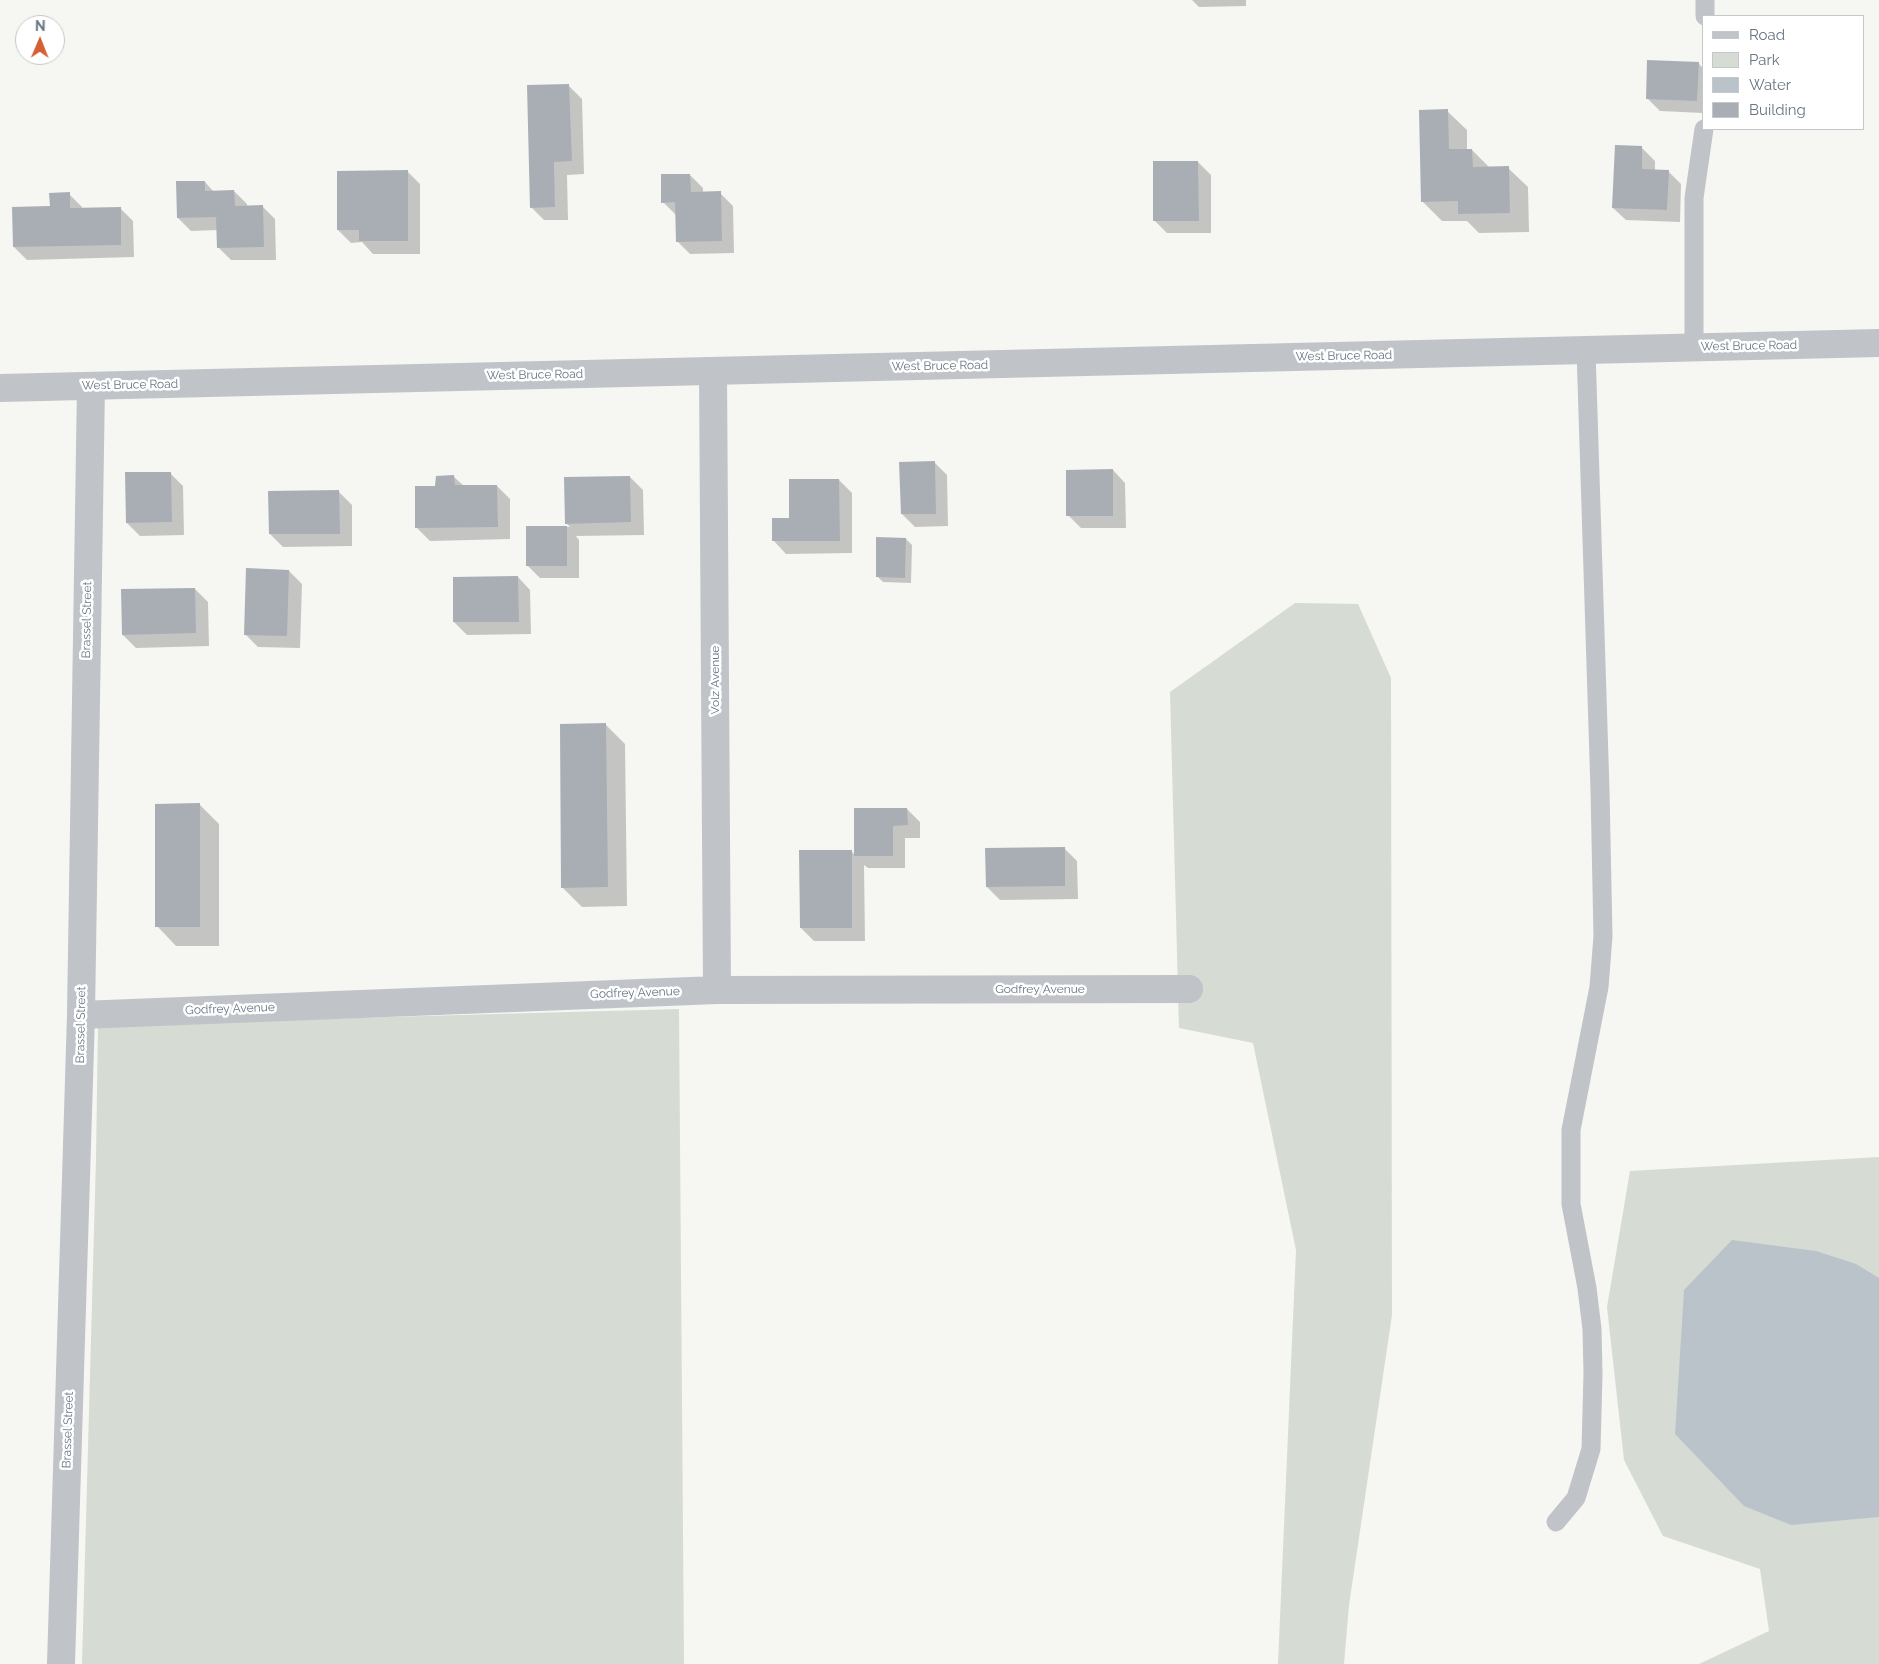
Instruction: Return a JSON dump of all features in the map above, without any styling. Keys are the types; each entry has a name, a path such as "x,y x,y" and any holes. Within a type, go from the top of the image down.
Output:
{"street":[{"name":"West Bruce Road","path":"0,388 1879,343"},
{"name":"Volz Avenue","path":"713,371 717,990"},
{"name":"Brassel Street","path":"61,1664 81,1015 91,386"},
{"name":"Godfrey Avenue","path":"81,1015 717,990 1190,989"}],"lane":[{"path":"1705,0 1705,15"},
{"path":"1694,347 1694,198 1704,130"},
{"path":"1556,1522 1576,1498 1591,1449 1593,1374 1592,1329 1587,1288 1571,1204 1571,1130 1599,987 1603,936 1586,350"}],"green space":[{"path":"1295,603 1358,604 1391,678 1392,1315 1349,1605 1344,1664 1278,1664 1296,1250 1253,1043 1179,1028 1170,692"},
{"path":"679,1009 684,1664 82,1664 98,1025"},
{"path":"1879,1157 1879,1664 1699,1664 1769,1631 1760,1569 1663,1536 1624,1460 1607,1307 1630,1171"}],"water":[{"path":"1732,1240 1816,1251 1856,1264 1879,1278 1879,1517 1791,1525 1744,1506 1675,1434 1684,1290"}],"building":[{"path":"1647,60 1699,62 1697,101 1646,99"},
{"path":"569,84 572,161 554,162 555,207 530,208 527,85"},
{"path":"1448,109 1449,149 1472,149 1473,167 1509,166 1510,213 1458,214 1458,201 1421,202 1419,110"},
{"path":"1615,145 1642,146 1642,169 1669,170 1667,210 1612,208"},
{"path":"1153,161 1198,161 1199,221 1153,221"},
{"path":"408,170 408,241 359,241 359,230 337,230 337,171"},
{"path":"661,174 690,174 691,192 721,191 722,241 676,242 675,202 661,203"},
{"path":"176,181 205,181 205,191 234,190 235,206 263,205 264,247 217,248 216,217 177,218"},
{"path":"70,192 70,208 121,207 121,245 13,247 12,207 50,206 49,193"},
{"path":"935,461 936,514 901,514 899,462"},
{"path":"1113,469 1113,516 1066,516 1066,470"},
{"path":"125,472 171,472 172,522 126,523"},
{"path":"454,475 455,485 497,485 498,527 415,528 415,486 435,486 436,476"},
{"path":"630,476 631,522 565,524 564,477"},
{"path":"789,479 839,479 840,541 772,541 772,518 789,518"},
{"path":"339,490 340,534 269,534 268,491"},
{"path":"526,526 567,526 567,566 526,566"},
{"path":"876,537 906,538 905,578 876,577"},
{"path":"246,568 289,570 287,636 244,635"},
{"path":"518,576 519,622 453,622 453,577"},
{"path":"195,588 196,633 122,635 121,589"},
{"path":"606,723 608,887 561,888 560,724"},
{"path":"200,803 200,927 155,927 155,804"},
{"path":"854,808 907,808 908,825 893,826 893,856 854,856"},
{"path":"1065,847 1065,886 986,887 985,848"},
{"path":"799,850 852,850 852,928 800,928"}]}
